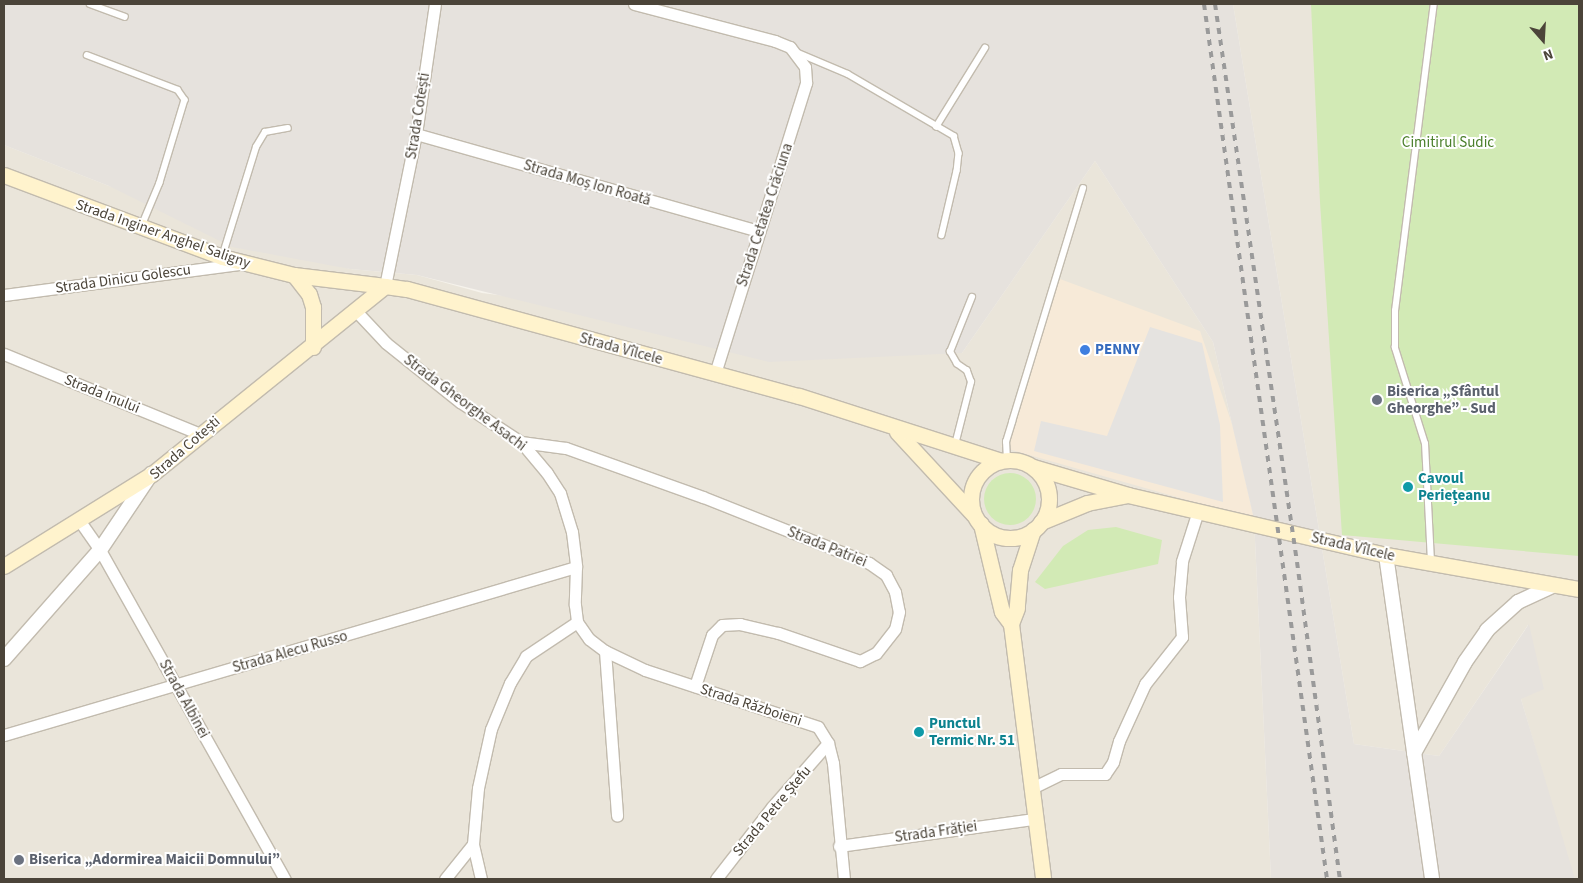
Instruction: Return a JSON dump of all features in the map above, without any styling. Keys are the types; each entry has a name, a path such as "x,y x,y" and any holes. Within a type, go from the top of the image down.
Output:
{"main road":[{"name":"Strada Inginer Anghel Saligny","path":"4,175 222,258 294,275 385,286"},
{"path":"294,275 308,294 313,307 312,347"},
{"name":"Strada Vîlcele","path":"385,286 406,289 715,373 954,447 1004,460"},
{"path":"355,310 385,286"},
{"name":"Strada Cotești","path":"152,474 312,347 355,310"},
{"name":"Strada Vîlcele","path":"893,428 936,470 978,520"},
{"path":"1011,624 1002,612 972,492 975,482 990,465 1004,460 1033,467 1047,487 1049,499 1020,570 1017,608 1011,624 1030,789 1043,879"},
{"name":"Strada Vîlcele","path":"1033,467 1128,495 1386,555 1579,589"},
{"path":"4,566 152,474"},
{"name":"Strada Vîlcele","path":"1037,526 1087,503 1128,495"},
{"path":"978,520 990,532 1006,537 1022,535 1037,526"}],"street":[{"name":"Strada Cotești","path":"385,286 416,134 435,4"},
{"path":"634,4 775,41 798,54"},
{"name":"Strada Cetatea Crăciuna","path":"715,373 806,83 798,54"},
{"name":"Strada Moș Ion Roată","path":"416,134 759,231"},
{"name":"Strada Dinicu Golescu","path":"4,296 243,263"},
{"name":"Strada Gheorghe Asachi","path":"355,310 386,343 460,402 521,442 560,493 572,532 576,568 577,622"},
{"name":"Strada Inului","path":"4,354 200,434"},
{"name":"Strada Patriei","path":"521,442 566,448 703,497 869,563 886,575 895,592 899,612 895,629 876,653 860,661 778,633 740,624 722,625 712,635 695,686"},
{"name":"Strada Cotești","path":"4,659 100,550 152,474"},
{"path":"1030,789 1061,774 1105,774 1113,762 1118,741 1145,684 1182,637 1179,597 1182,561 1198,511"},
{"name":"Strada Albinei","path":"79,520 100,550 285,879"},
{"path":"1386,555 1432,879"},
{"name":"Strada Alecu Russo","path":"4,735 576,568"},
{"path":"1414,754 1465,662 1488,630 1518,602 1554,584"},
{"path":"481,879 473,844 478,788 491,729 510,683 526,656 577,622"},
{"name":"Strada Războieni","path":"577,622 589,639 606,651 645,670 818,727 828,743 833,763 839,846 844,879"},
{"path":"606,651 617,816"},
{"name":"Strada Petre Ștefu","path":"716,879 772,807 828,743"},
{"name":"Strada Frăției","path":"839,846 1034,819"},
{"path":"445,879 473,844"}],"lane":[{"path":"90,4 125,17"},
{"path":"1431,564 1425,444 1395,348 1395,311 1434,4"},
{"path":"936,127 985,48"},
{"path":"798,54 848,74 954,136 959,153 942,235"},
{"path":"87,55 178,90 185,100 160,183 141,228"},
{"path":"222,258 249,179 256,147 265,132 288,128"},
{"path":"1004,460 1006,442 1083,188"},
{"path":"954,447 971,382 967,371 956,364 950,352 972,297"}],"shaded area":[{"path":"4,4 1233,4 1354,744 1439,756 1529,624 1544,689 1521,699 1575,879 1271,879 1254,519 1213,342 1095,161 962,353 769,362 417,275 350,269 232,247 109,186 4,145"},
{"name":"Cimitirul Sudic","path":"1233,4 1579,4 1579,879 1575,879 1570,867 1521,699 1528,625 1439,756 1354,744"},
{"path":"4,145 109,186 350,269 417,275 482,293 962,353 1095,161 1213,342 1254,519 1271,879 4,879"},
{"path":"1060,279 1200,331 1233,427 1254,519 1001,447"},
{"path":"1150,327 1202,343 1220,425 1223,502 1034,451 1041,421 1107,436"}],"green space":[{"name":"Cimitirul Sudic","path":"1311,4 1579,4 1579,556 1342,535 1320,202"},
{"path":"1005,473 1015,473 1029,480 1036,494 1036,504 1029,518 1015,525 1005,525 995,521 988,514 984,504 984,494 988,484 995,477"},
{"path":"1116,527 1162,540 1158,564 1045,589 1035,582 1063,546 1088,530"}],"railway":[{"path":"1204,4 1327,879"},
{"path":"1215,4 1297,562 1340,879"}],"place":[{"name":"PENNY","path":"1085,350"},
{"name":"Biserica „Sfântul Gheorghe” - Sud","path":"1377,400"},
{"name":"Cavoul Periețeanu","path":"1408,487"},
{"name":"Punctul Termic Nr. 51","path":"919,732"},
{"name":"Biserica „Adormirea Maicii Domnului”","path":"19,860"}]}
